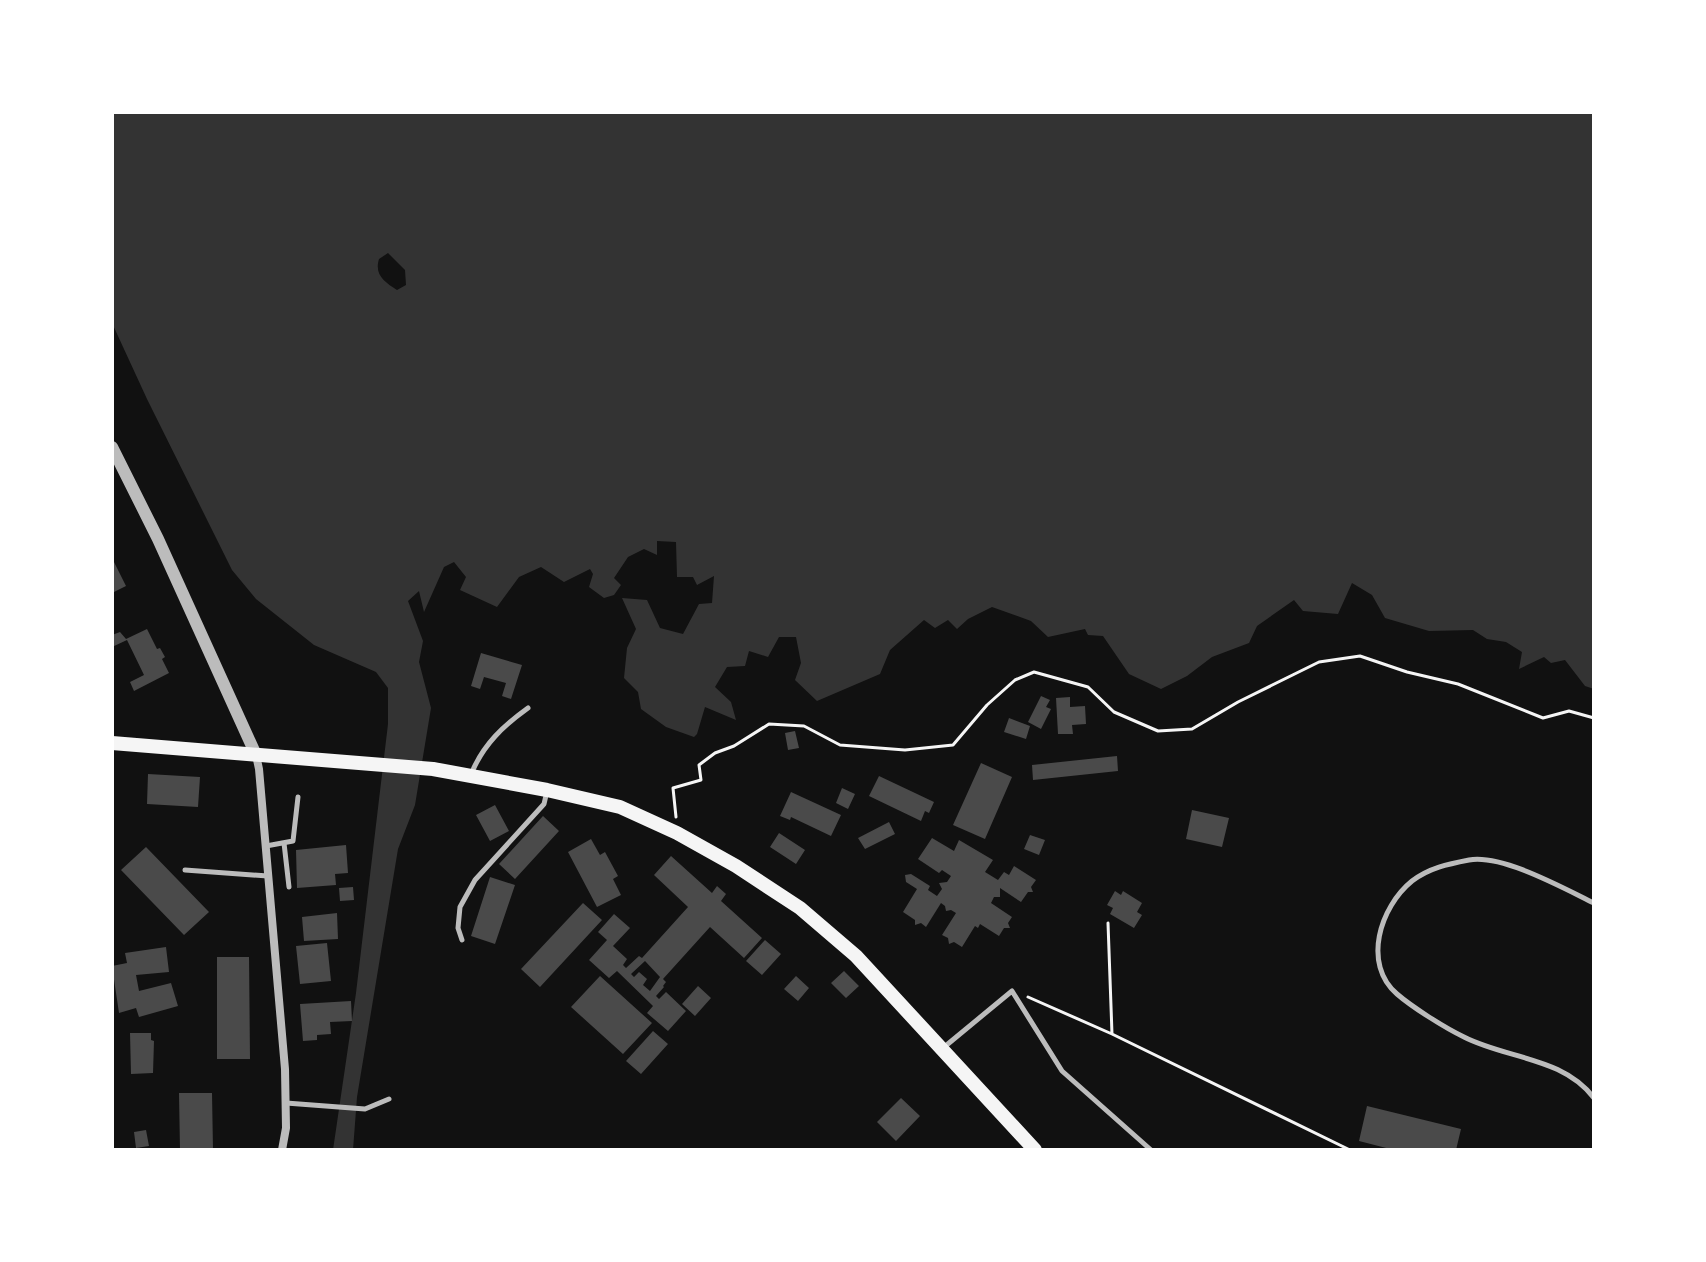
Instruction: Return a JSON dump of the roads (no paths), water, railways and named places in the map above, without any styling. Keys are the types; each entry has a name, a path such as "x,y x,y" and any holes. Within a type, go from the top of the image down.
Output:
{"main road":[{"path":"112,743 433,769 620,807 677,833 736,866 800,908 856,956 1035,1150"}],"street":[{"path":"112,447 158,539 256,755 286,1103 282,1150"}],"lane":[{"path":"471,775 492,737 528,708"},
{"path":"462,940 458,928 460,907 475,880 544,804 547,790"},
{"path":"265,847 293,841 296,837 298,797"},
{"path":"284,843 289,887"},
{"path":"1594,903 1547,880 1483,858 1444,865 1410,882 1399,896 1384,918 1377,961 1395,992 1465,1038 1563,1071 1583,1083 1594,1098"},
{"path":"185,870 268,876"},
{"path":"941,1049 1012,991 1062,1071 1151,1150"},
{"path":"286,1103 365,1109 389,1099"}]}
